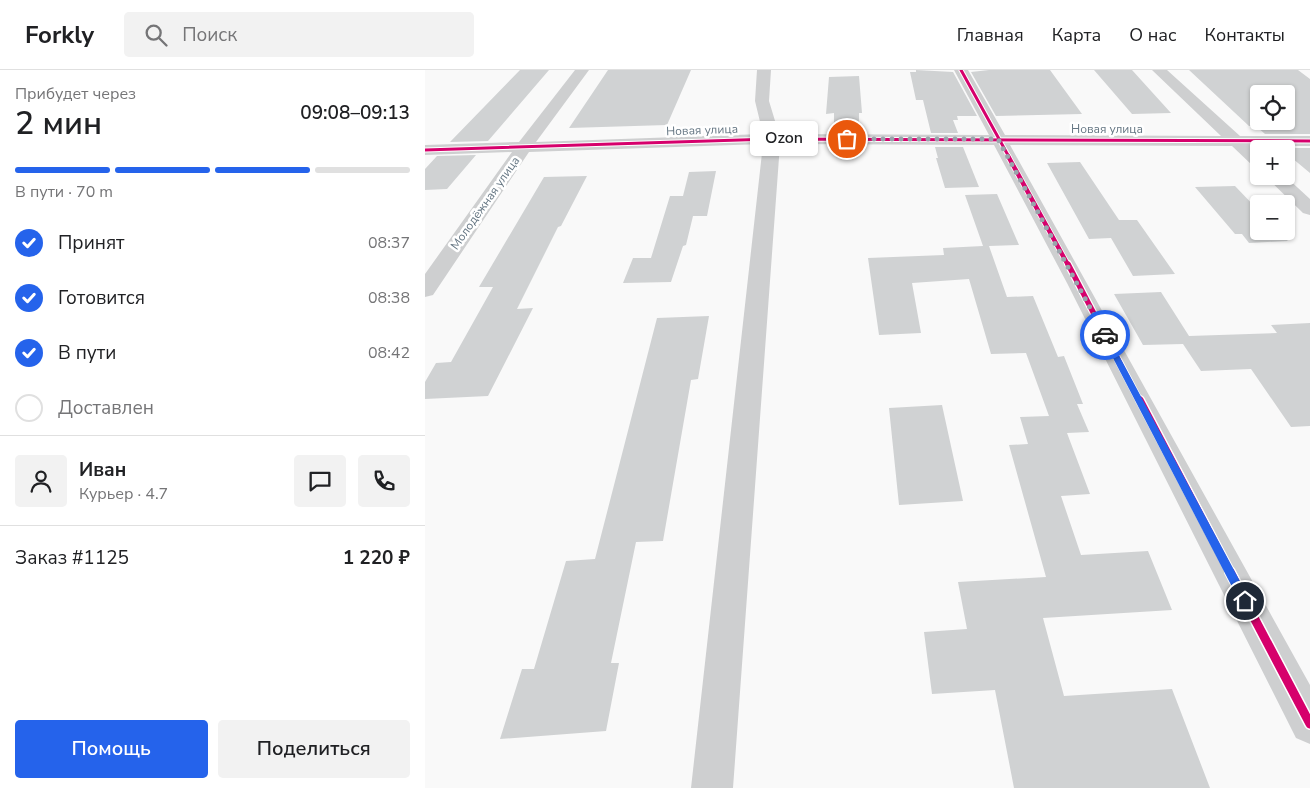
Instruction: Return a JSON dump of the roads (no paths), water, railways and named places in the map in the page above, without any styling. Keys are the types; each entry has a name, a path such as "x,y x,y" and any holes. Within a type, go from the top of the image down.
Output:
{"street":[{"name":"Молодёжная улица","path":"425,290 524,147 582,70"},
{"path":"712,788 772,139 762,101 764,70"},
{"path":"961,70 1078,283 1310,724"},
{"path":"1159,70 1250,154"},
{"name":"Новая улица","path":"425,150 772,139 1310,141"},
{"path":"1284,185 1310,209"}],"place":[{"name":"Ozon","path":"847,139"}]}
